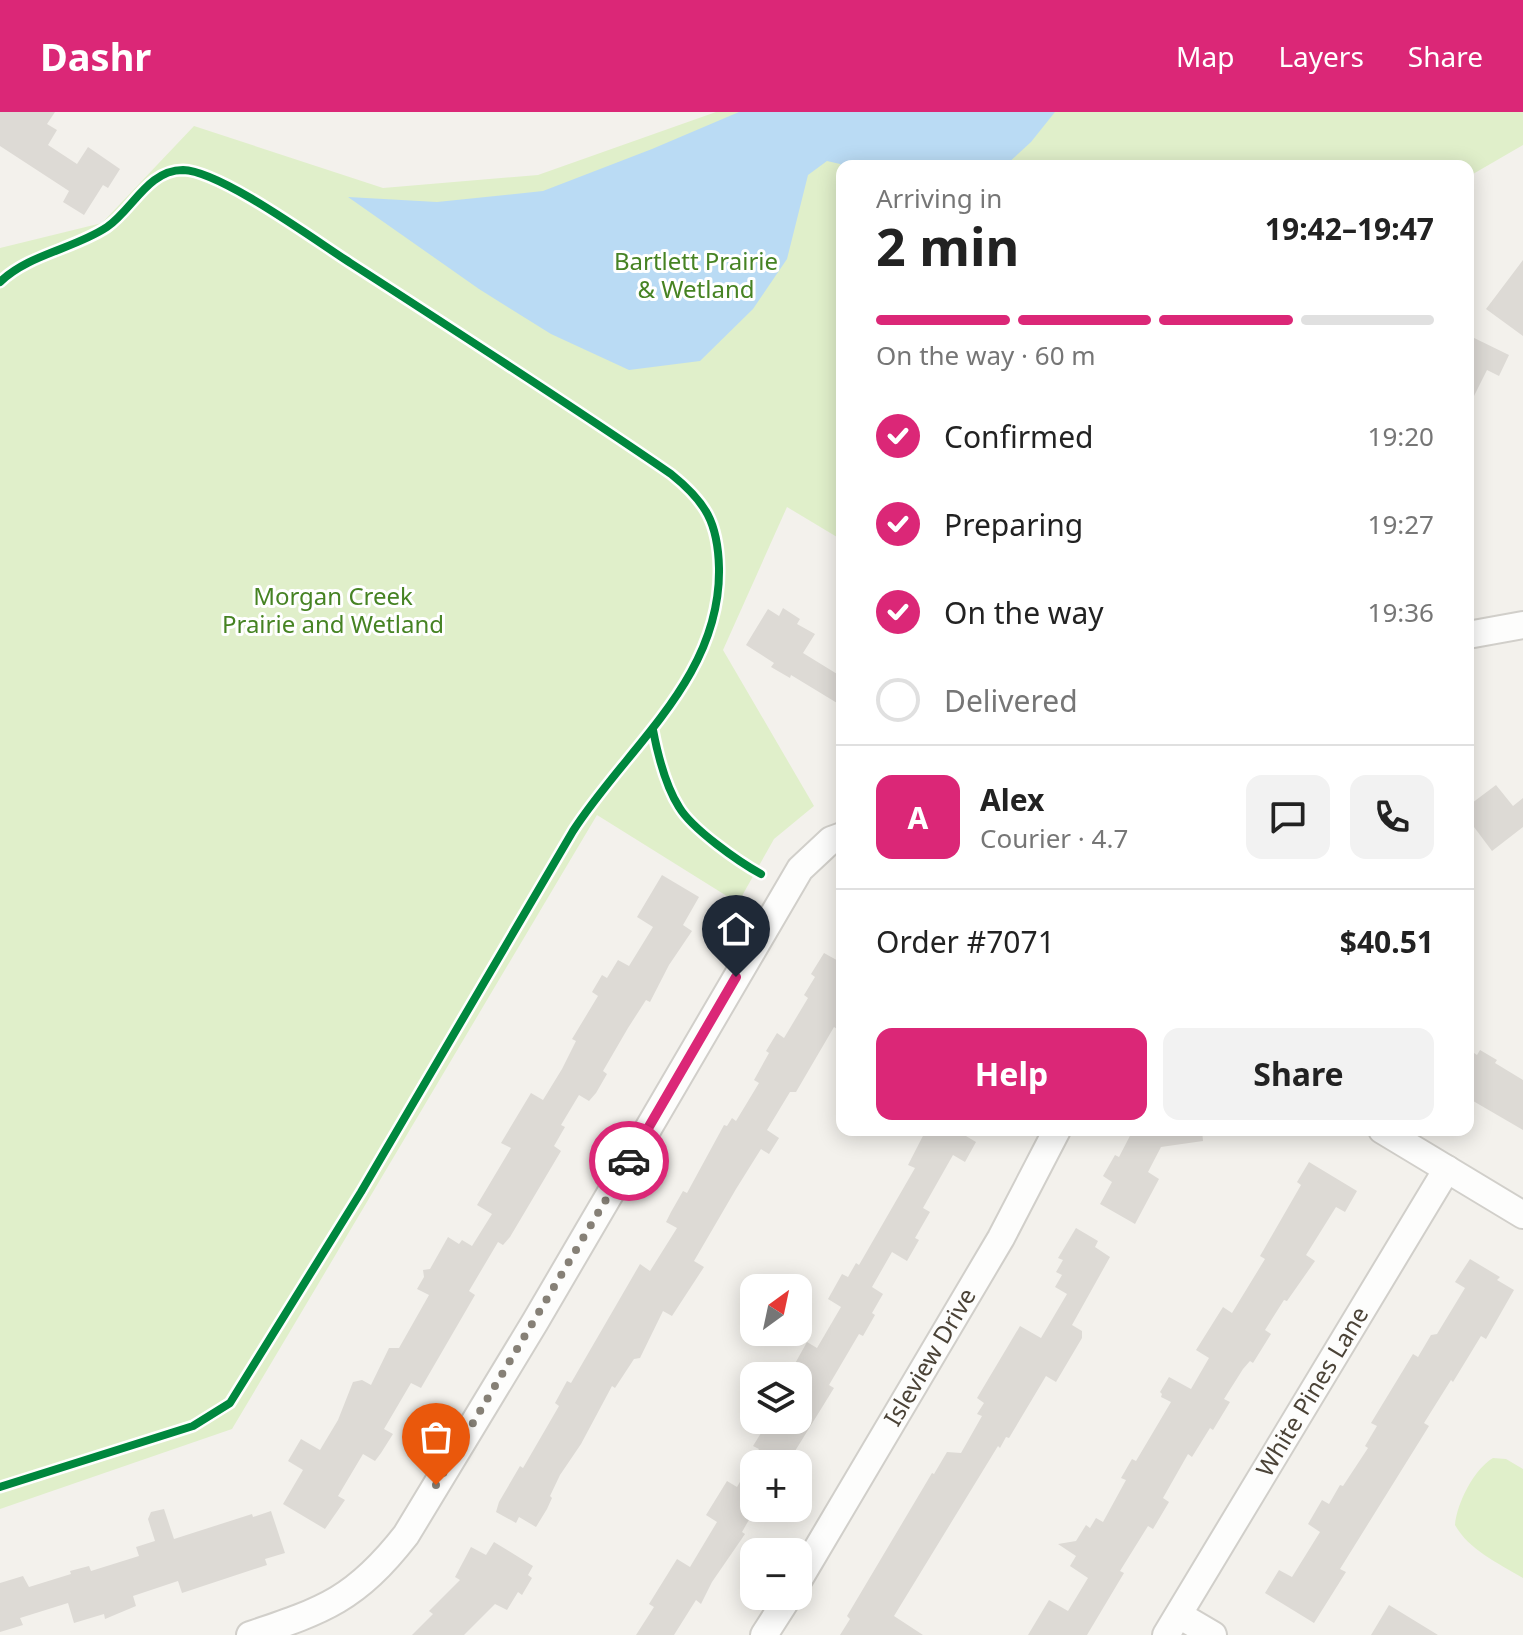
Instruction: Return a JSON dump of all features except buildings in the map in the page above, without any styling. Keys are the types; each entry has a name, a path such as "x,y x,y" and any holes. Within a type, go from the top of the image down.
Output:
{"street":[{"path":"1474,634 1523,625"},
{"path":"250,1635 311,1615 338,1601 381,1567 406,1535 535,1322 800,869 836,838"},
{"name":"Isleview Drive","path":"812,1557 1001,1238 1054,1136"},
{"path":"1392,1136 1523,1215"},
{"name":"White Pines Lane","path":"1172,1625 1447,1169"},
{"path":"764,1635 780,1610"},
{"path":"1172,1625 1213,1635"}],"green space":[{"name":"Morgan Creek Prairie and Wetland","path":"716,112 1523,112 1523,145 1474,173 1474,160 836,160 836,536 787,507 723,650 814,806 774,839 738,903 597,815 232,1429 0,1509 0,248 102,223 194,126 383,188 538,175"},
{"path":"1493,1458 1506,1459 1523,1469 1523,1578 1476,1549 1455,1525 1468,1487 1479,1470"}],"water":[{"path":"739,112 1055,112 1012,160 827,161 808,175 787,259 753,309 700,361 629,370 551,334 479,289 348,197 437,202 543,191"}],"cycle path":[{"path":"0,282 24,265 107,227 160,176 183,170 200,173 268,209 671,474 693,494 708,515 716,538 719,568 716,607 705,644 688,677 573,831 361,1192 230,1403 193,1426 0,1487"},
{"path":"653,730 666,780 685,816 717,844 761,874"}],"way so far":[{"path":"436,1485 629,1161"}],"route":[{"path":"629,1161 736,977"}],"park label":[{"name":"Bartlett Prairie & Wetland","path":"696,276"}]}
